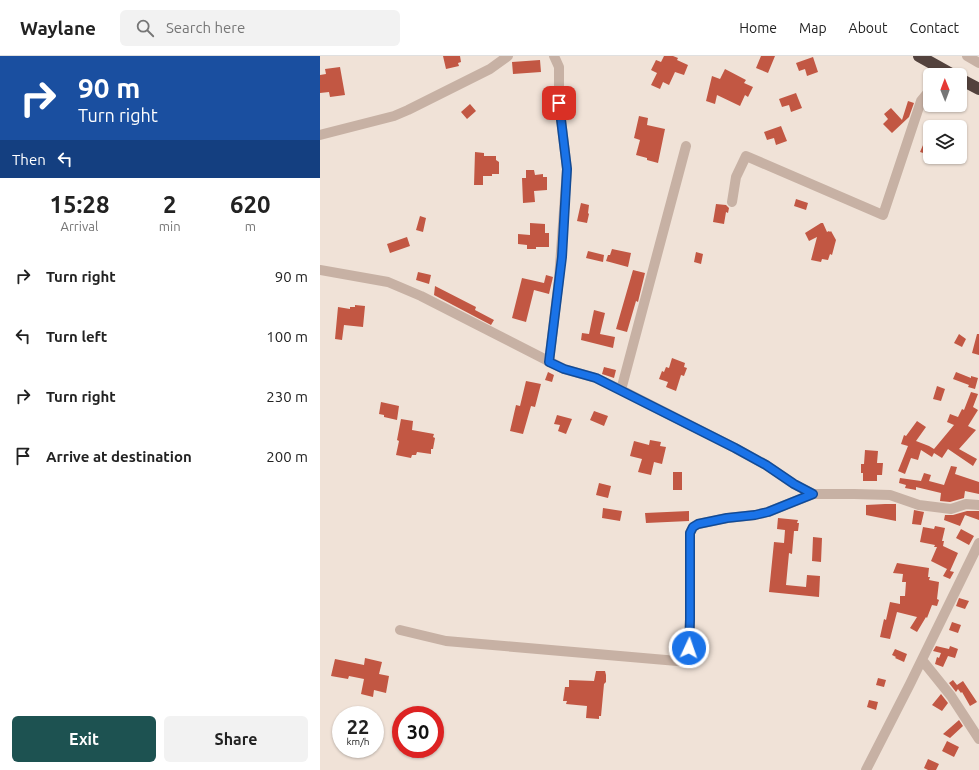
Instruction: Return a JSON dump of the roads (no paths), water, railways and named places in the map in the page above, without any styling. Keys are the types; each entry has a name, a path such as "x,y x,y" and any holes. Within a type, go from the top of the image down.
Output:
{"highway":[{"path":"919,56 938,68"},
{"path":"967,83 979,89"}],"street":[{"path":"320,135 394,116 490,69 508,56"},
{"path":"549,362 561,259 567,169 559,103 560,67 554,56"},
{"path":"966,56 979,63"},
{"path":"732,202 736,177 746,156 883,215 923,99"},
{"path":"621,390 686,146"},
{"path":"320,270 388,282 421,296 549,362 564,369 596,378 621,390 735,448 813,494"},
{"path":"400,630 446,641 688,662 690,619 690,533 693,527 698,524 768,512 813,494 890,496 919,505 951,509 966,504 979,506"},
{"path":"866,770 979,543"},
{"path":"922,660 951,696 979,739"}]}
